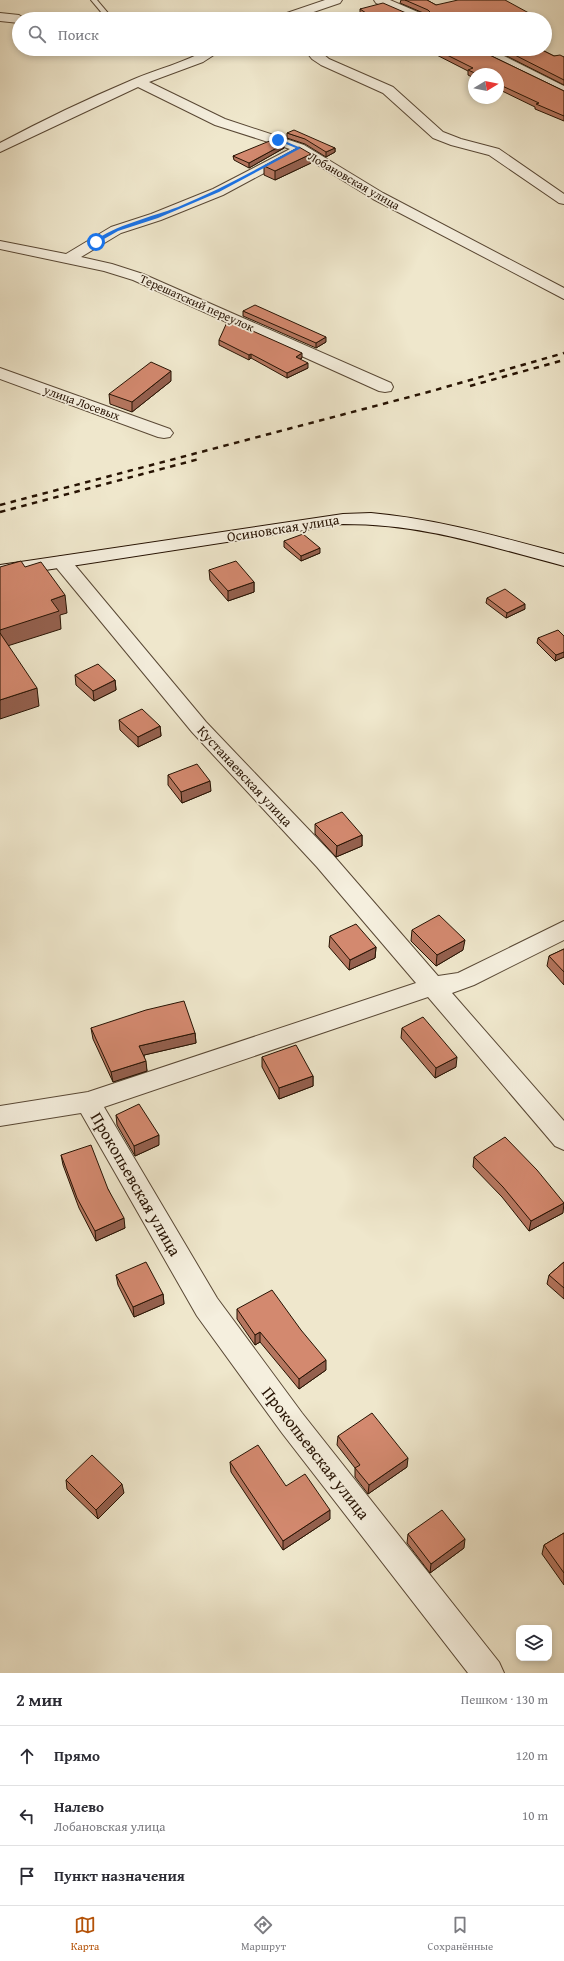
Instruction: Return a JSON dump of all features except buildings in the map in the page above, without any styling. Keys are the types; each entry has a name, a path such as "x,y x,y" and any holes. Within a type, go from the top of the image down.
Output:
{"street":[{"path":"303,12 336,0"},
{"path":"380,0 407,12"},
{"path":"0,17 12,18"},
{"path":"0,148 60,117 138,82 206,56"},
{"path":"316,56 324,62 388,90 438,135 456,142 494,152 564,200"},
{"path":"494,56 564,91"},
{"name":"Лобановская улица","path":"138,82 220,122 299,148 378,196 564,294"},
{"path":"68,259 116,230 156,217 218,192 299,148"},
{"name":"Терешатский переулок","path":"0,245 107,267 138,277 385,387"},
{"name":"улица Лосевых","path":"0,373 164,433"},
{"name":"Осиновская улица","path":"0,571 343,519 370,517 407,521 443,528 564,560"},
{"name":"Кустанаевская улица","path":"62,562 199,727 325,861 564,1139"},
{"name":"Прокопьевская улица","path":"488,1673 292,1424 208,1307 88,1102 433,986 451,984 466,979 564,930"},
{"path":"0,1116 88,1102"}],"lane":[{"path":"94,0 104,12"}],"railway":[{"path":"0,505 432,391 564,353"},
{"path":"470,386 564,360"},
{"path":"0,512 199,459"}],"route":[{"path":"96,242 116,230 156,217 218,192 299,148 278,140"}]}
